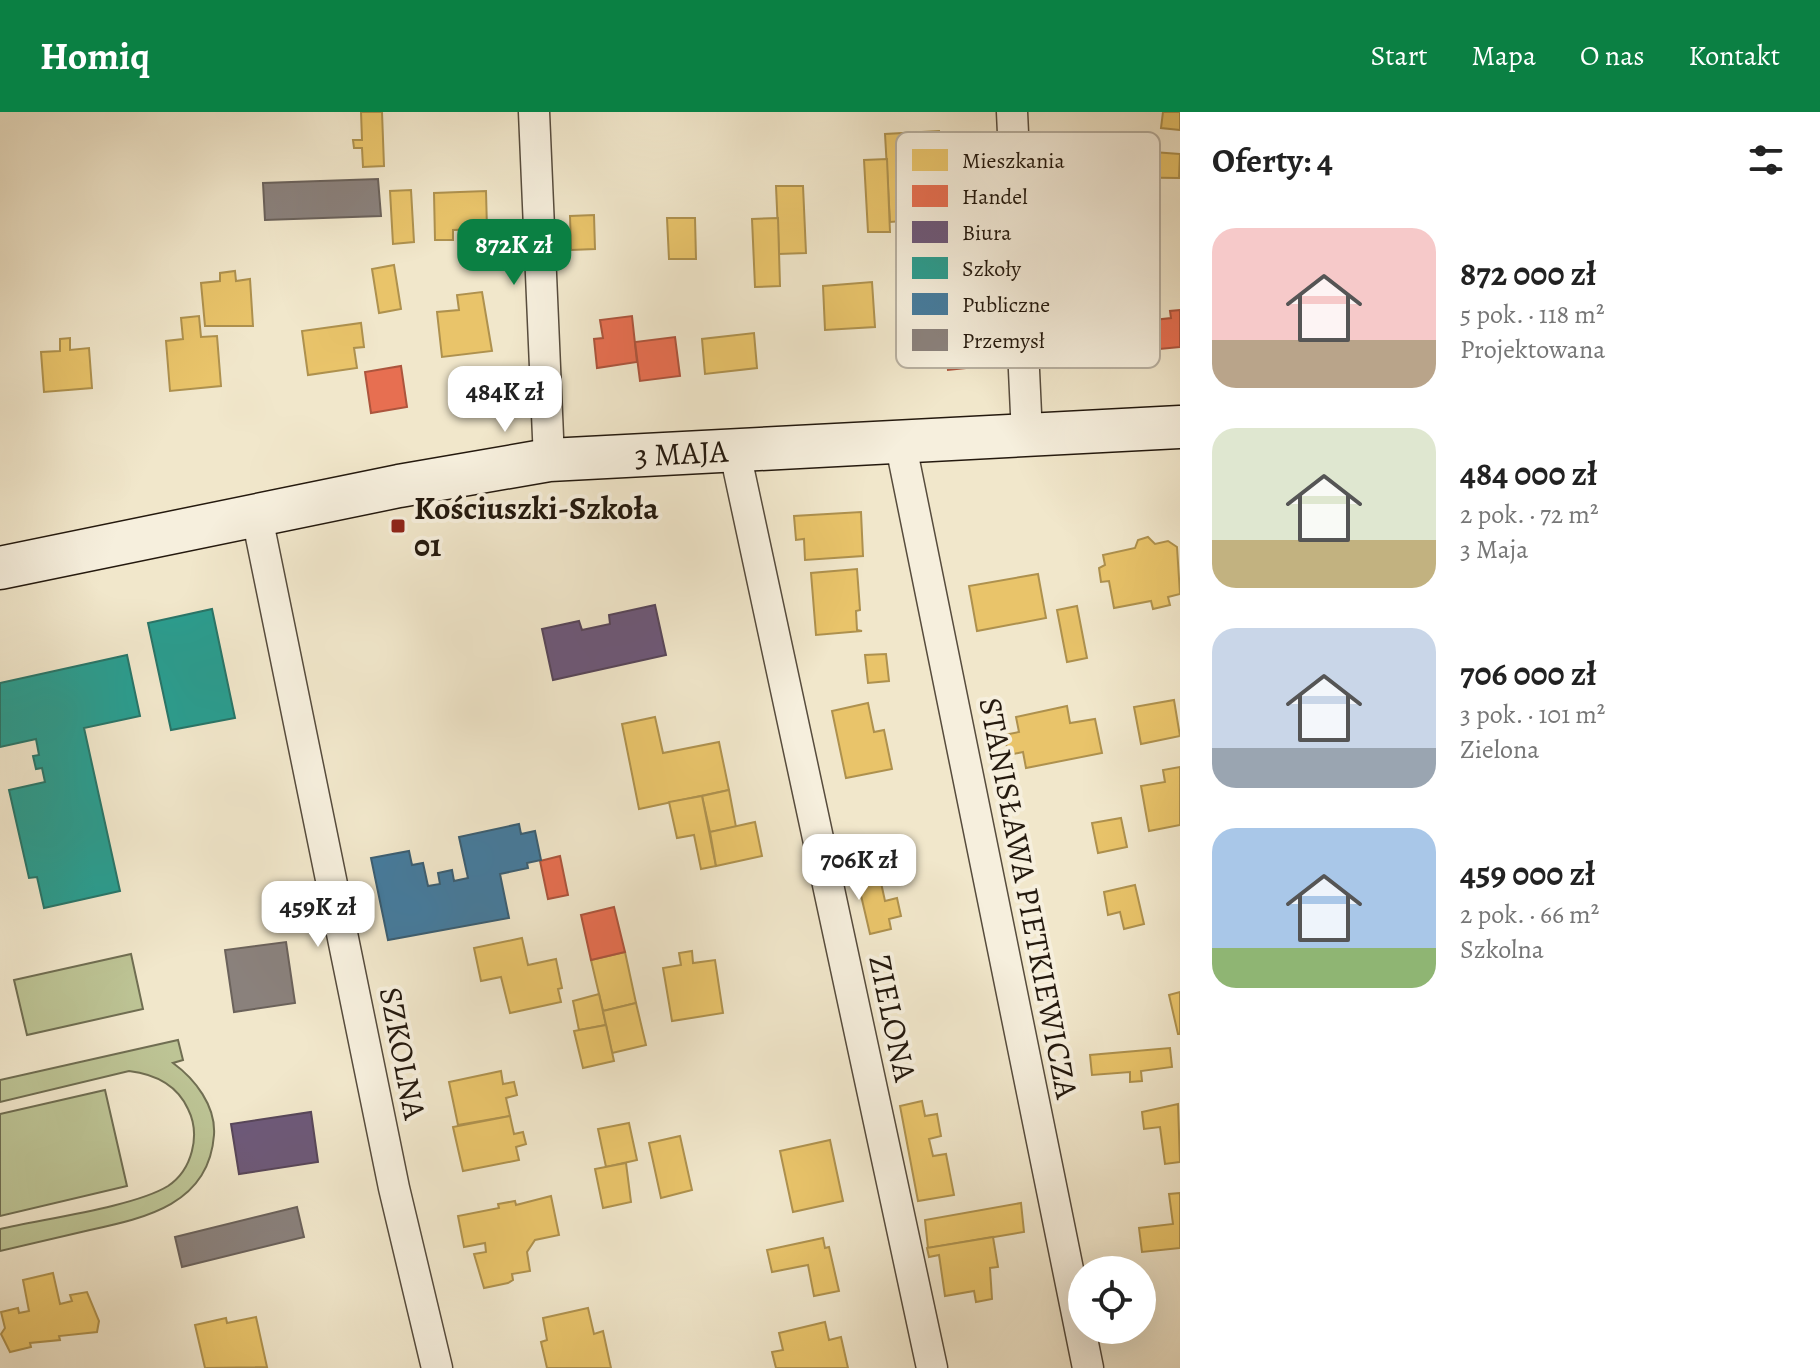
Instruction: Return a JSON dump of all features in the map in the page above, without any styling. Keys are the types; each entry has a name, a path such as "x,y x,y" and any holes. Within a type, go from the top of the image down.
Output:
{"street":[{"path":"534,112 549,460"},
{"path":"1012,112 1013,132"},
{"path":"1024,368 1027,435"},
{"name":"3 MAJA","path":"0,568 549,460 734,448 1027,435 1179,432"},
{"name":"STANISŁAWA PIETKIEWICZA","path":"900,441 1088,1368"},
{"name":"ZIELONA","path":"734,448 932,1368"},
{"name":"SZKOLNA","path":"257,517 394,1188 437,1368"}],"green space":[{"path":"131,954 143,1009 27,1035 14,980"},
{"path":"178,1040 183,1060 173,1063 202,1094 214,1124 210,1158 200,1177 187,1192 153,1213 0,1251 0,1229 111,1206 168,1186 188,1161 194,1130 188,1109 178,1093 156,1078 138,1073 129,1071 0,1102 0,1080"},
{"path":"105,1090 127,1186 0,1216 0,1114"}],"building: Mieszkania":[{"path":"361,112 382,112 384,166 363,167 362,148 354,148 353,140 362,140"},
{"path":"1163,112 1180,112 1180,130 1161,128"},
{"path":"896,133 896,222 890,222 885,134"},
{"path":"1160,153 1180,154 1179,178 1160,178"},
{"path":"887,159 890,232 868,232 864,160"},
{"path":"776,186 803,186 806,253 779,254"},
{"path":"411,190 414,242 393,244 390,191"},
{"path":"486,191 487,229 453,230 453,240 435,240 434,193"},
{"path":"594,215 595,249 571,250 570,216"},
{"path":"667,218 695,218 696,259 669,259"},
{"path":"778,218 780,286 755,287 752,219"},
{"path":"394,265 401,309 379,313 372,269"},
{"path":"235,271 236,281 250,279 253,326 205,326 201,283 220,281 220,273"},
{"path":"872,282 875,327 825,330 823,286"},
{"path":"482,292 492,351 442,357 437,312 459,310 457,295"},
{"path":"199,316 201,337 217,336 221,386 170,391 166,341 183,339 181,318"},
{"path":"361,323 364,347 354,348 357,368 308,375 302,331"},
{"path":"754,333 757,368 705,374 702,339"},
{"path":"70,338 70,350 89,348 92,388 44,392 41,352 60,351 60,339"},
{"path":"861,512 863,556 805,560 804,539 796,540 794,516"},
{"path":"1148,537 1155,544 1168,541 1177,547 1180,594 1168,597 1170,605 1153,609 1151,601 1114,608 1109,581 1101,582 1099,568 1105,565 1103,555 1135,548 1138,540"},
{"path":"857,569 860,610 856,611 857,630 862,631 816,635 811,573"},
{"path":"1038,574 1046,618 977,631 969,586"},
{"path":"1077,606 1087,658 1067,662 1057,610"},
{"path":"886,654 889,681 868,683 865,655"},
{"path":"1174,700 1180,736 1141,744 1134,707"},
{"path":"868,703 874,732 884,730 892,769 846,778 832,711"},
{"path":"1067,706 1070,723 1095,719 1102,753 1026,768 1023,752 1009,755 1004,735 1019,732 1016,717"},
{"path":"655,717 663,753 719,742 729,790 639,809 622,724"},
{"path":"1180,767 1180,825 1149,831 1141,786 1165,782 1163,770"},
{"path":"729,790 736,827 710,832 702,796"},
{"path":"702,796 716,866 701,869 694,835 677,838 669,802"},
{"path":"1121,818 1127,847 1098,853 1092,823"},
{"path":"755,822 762,856 716,866 710,832"},
{"path":"878,869 885,901 897,898 901,916 889,919 891,929 870,934 856,874"},
{"path":"1135,885 1144,924 1124,929 1120,912 1108,915 1104,892"},
{"path":"522,938 528,965 556,959 562,988 558,989 561,1002 510,1013 501,977 481,981 474,948"},
{"path":"692,951 693,963 715,960 723,1013 672,1021 663,968 681,965 679,953"},
{"path":"625,952 636,1003 603,1011 591,960"},
{"path":"1180,992 1180,1034 1178,1034 1169,995"},
{"path":"599,994 606,1025 579,1030 573,1001"},
{"path":"636,1003 646,1045 612,1053 603,1011"},
{"path":"606,1025 614,1061 583,1068 574,1031"},
{"path":"1170,1048 1172,1067 1141,1071 1142,1081 1130,1082 1130,1072 1092,1075 1090,1055"},
{"path":"501,1071 503,1084 514,1082 517,1095 506,1098 510,1116 458,1125 449,1082"},
{"path":"922,1101 925,1116 937,1114 941,1136 929,1139 933,1156 946,1154 954,1195 918,1201 900,1106"},
{"path":"1178,1104 1180,1162 1165,1164 1160,1127 1144,1129 1142,1112"},
{"path":"510,1116 514,1134 523,1132 526,1144 516,1147 519,1160 463,1171 453,1127"},
{"path":"629,1123 637,1160 606,1167 598,1129"},
{"path":"680,1136 692,1190 661,1198 649,1143"},
{"path":"830,1140 843,1201 793,1212 780,1151"},
{"path":"626,1163 631,1202 603,1208 595,1169"},
{"path":"1180,1193 1180,1248 1142,1252 1139,1228 1173,1224 1169,1194"},
{"path":"551,1196 559,1235 535,1240 527,1252 530,1271 512,1274 513,1280 508,1283 484,1288 474,1254 486,1252 485,1243 464,1247 458,1216 499,1208 498,1204 515,1201 516,1205"},
{"path":"1021,1203 1024,1232 928,1248 925,1220"},
{"path":"993,1237 998,1267 990,1268 992,1299 976,1302 974,1291 945,1296 939,1255 929,1257 927,1248"},
{"path":"823,1238 825,1248 829,1247 839,1291 814,1296 808,1265 772,1272 767,1250"},
{"path":"53,1273 60,1304 72,1301 70,1295 87,1292 99,1321 97,1332 59,1336 60,1340 30,1343 31,1347 10,1352 1,1334 5,1328 1,1312 18,1308 19,1313 29,1311 23,1280"},
{"path":"588,1308 594,1334 603,1331 611,1368 547,1368 541,1342 547,1340 543,1318"},
{"path":"256,1317 267,1367 205,1368 195,1325 226,1318 227,1323"},
{"path":"825,1322 829,1340 841,1337 848,1368 776,1368 772,1352 783,1350 779,1333"}],"building: Handel":[{"path":"1180,310 1180,347 1160,349 1160,319 1171,318 1170,311"},
{"path":"632,316 637,362 597,368 594,339 603,338 600,320"},
{"path":"675,337 680,376 640,381 635,342"},
{"path":"401,366 407,407 371,413 365,372"},
{"path":"512,371 515,395 481,400 478,375"},
{"path":"560,856 568,895 548,899 540,861"},
{"path":"614,907 625,952 591,960 581,915"}],"building: Biura":[{"path":"655,605 666,655 553,680 542,629 579,621 582,630 610,624 609,615"},
{"path":"311,1112 318,1162 239,1174 231,1124"}],"building: Szkoły":[{"path":"212,609 235,718 171,730 148,623"},
{"path":"127,655 140,716 84,728 120,891 44,908 37,877 29,878 9,790 45,782 42,768 36,769 33,756 39,755 36,739 0,747 0,683"}],"building: Publiczne":[{"path":"519,824 521,834 535,831 541,860 527,863 528,868 500,874 509,918 388,940 371,858 409,851 412,865 423,863 428,886 440,884 438,873 452,870 454,881 468,878 459,837"}],"building: Przemysł":[{"path":"378,179 381,216 265,220 263,183"},
{"path":"286,942 295,1003 234,1012 225,950"},
{"path":"297,1207 304,1237 182,1267 175,1237"}],"place":[{"name":"Kościuszki-Szkoła 01","path":"398,526"}]}
